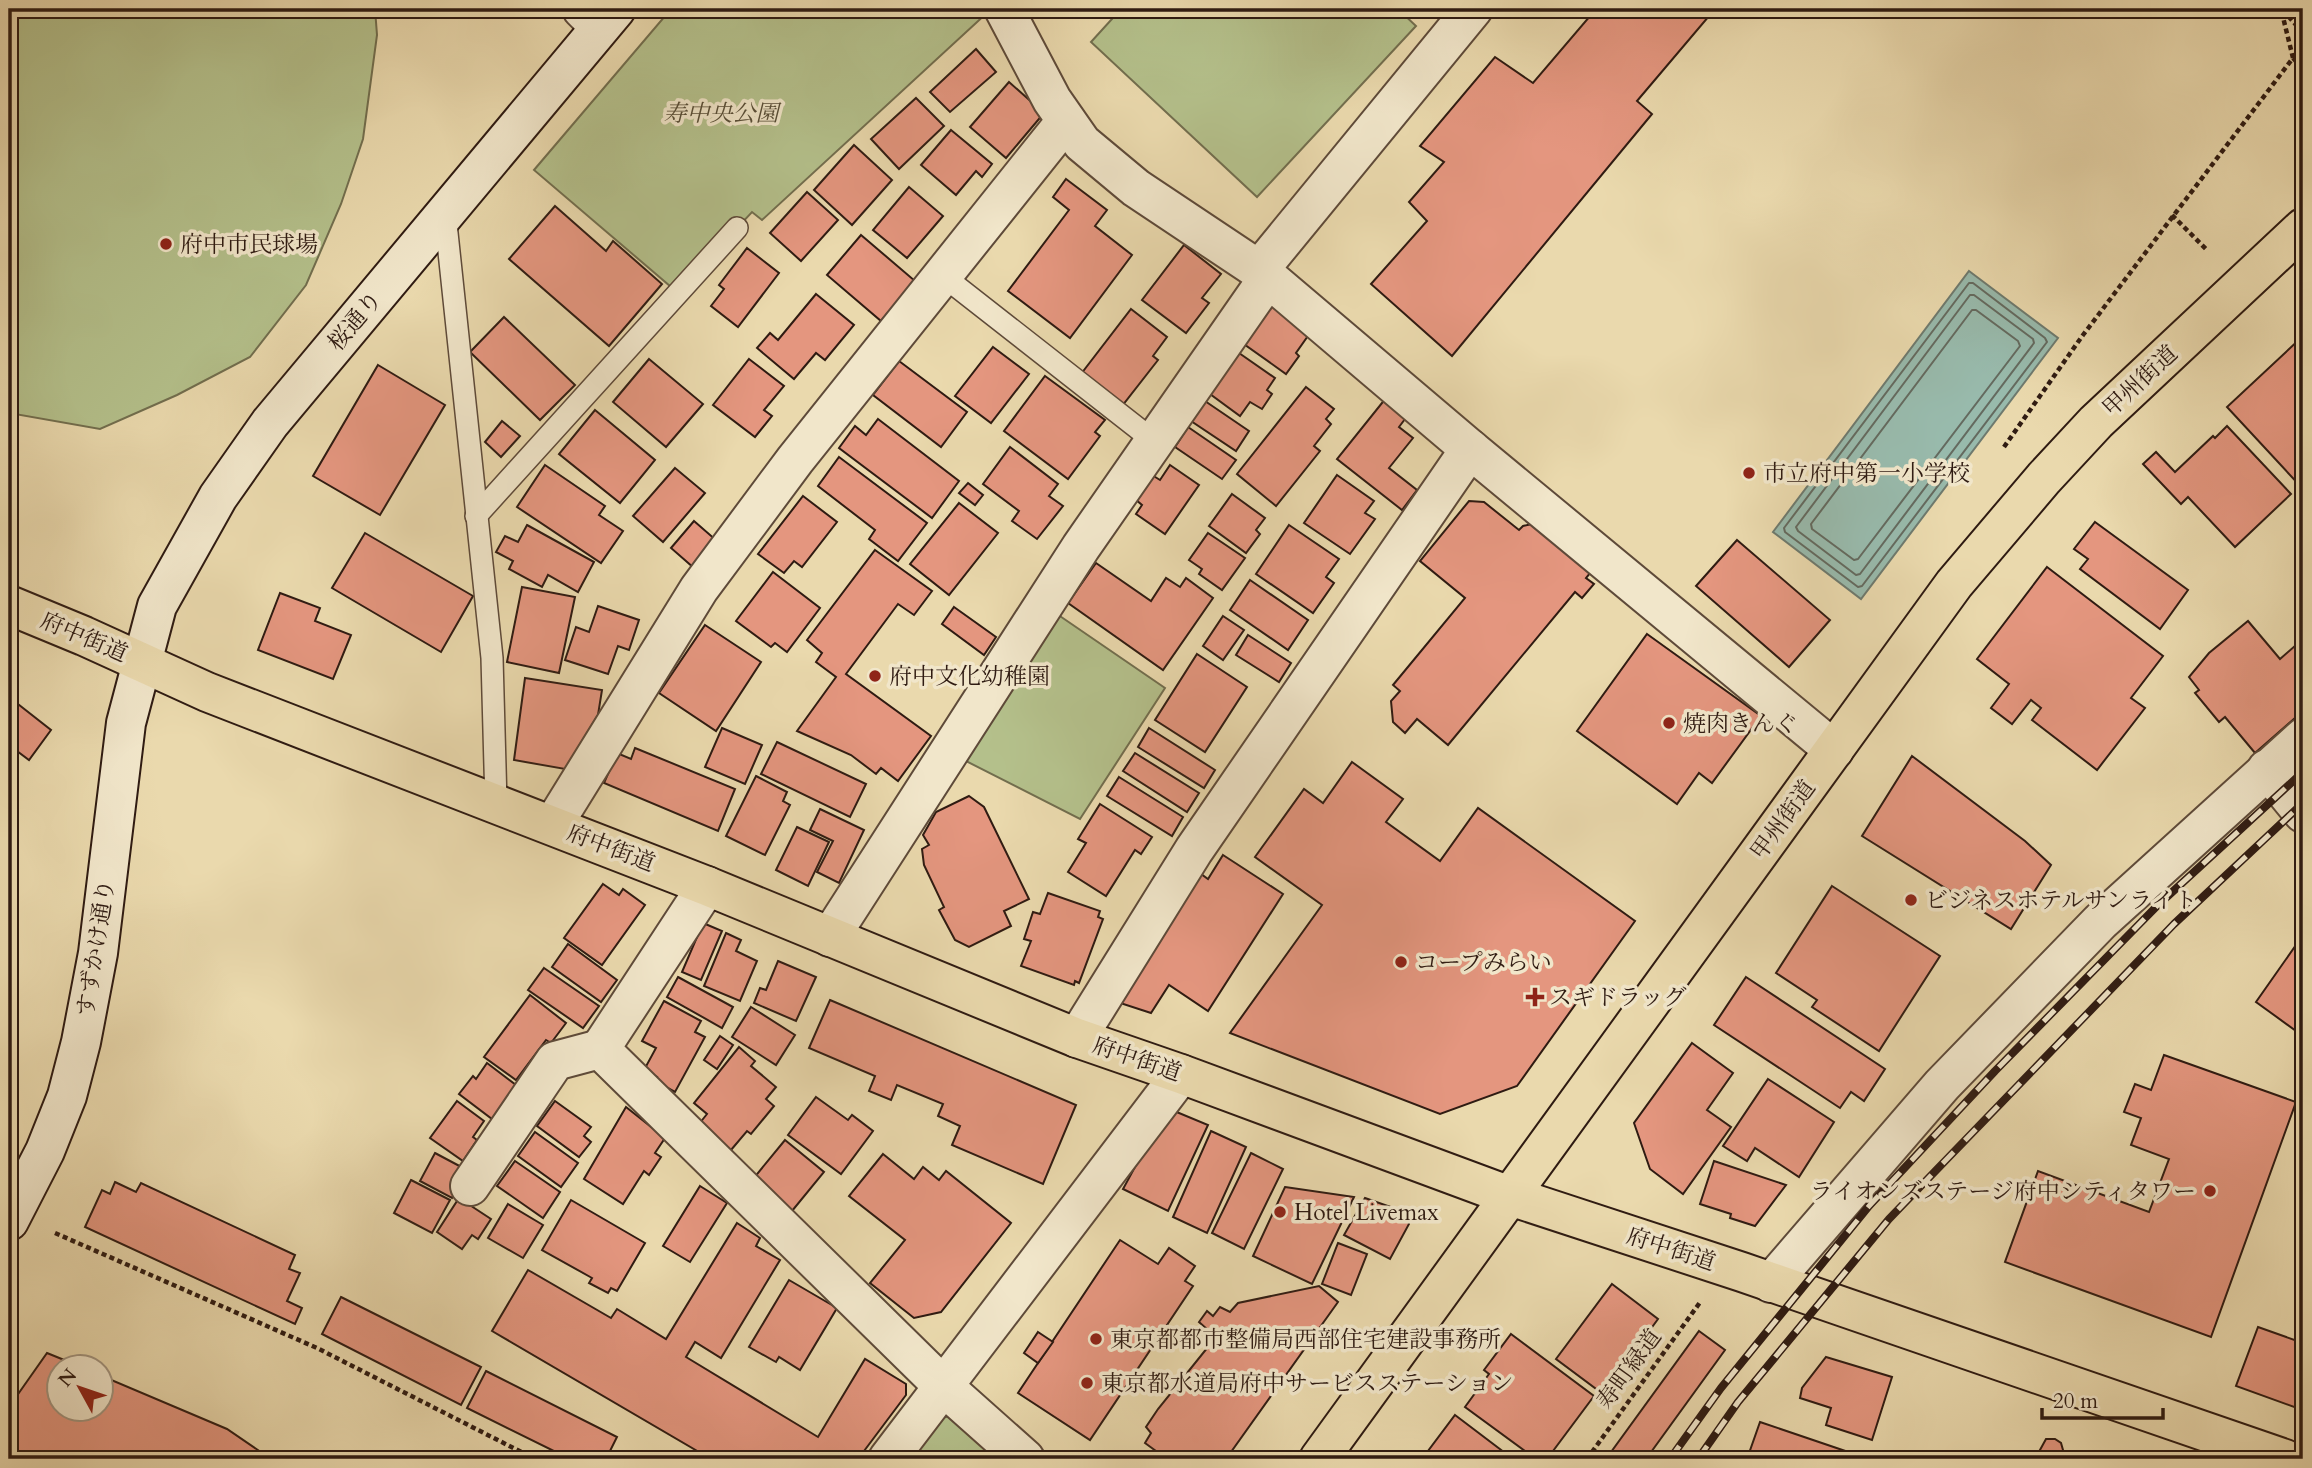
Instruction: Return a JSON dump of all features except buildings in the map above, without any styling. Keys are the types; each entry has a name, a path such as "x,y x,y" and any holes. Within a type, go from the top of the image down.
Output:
{"main road":[{"name":"甲州街道","path":"1319,1459 1954,584 2044,478 2096,422 2303,228"},
{"name":"府中街道","path":"9,605 207,692 707,886 1077,1038 1510,1196 2285,1459"}],"street":[{"path":"1004,9 1052,100 1082,143 1136,188 1264,274 1470,449 1834,750"},
{"path":"830,937 1073,558 1264,274 1473,9"},
{"name":"桜通り","path":"142,662 157,606 218,497 270,423 445,214 599,15"},
{"path":"553,825 699,589 795,460 1066,121"},
{"path":"1077,1038 1194,850 1470,449"},
{"name":"すずかけ通り","path":"9,1221 59,1118 81,1042 98,953 126,723 142,662"},
{"path":"1772,1283 1952,1076 2100,922 2303,738"},
{"path":"2267,769 2303,813"},
{"path":"470,1185 555,1061 600,1049 707,886"},
{"path":"600,1049 943,1386 1025,1459"},
{"path":"888,1459 1181,1074"}],"lane":[{"path":"445,214 492,659 496,803"},
{"path":"476,516 737,228"},
{"path":"942,275 1154,441"}],"path":[{"path":"2281,9 2303,33"},
{"path":"2281,9 2293,58 2303,69"},
{"path":"2004,447 2172,215 2293,58"},
{"path":"2172,215 2206,249"},
{"path":"55,1233 317,1348 535,1459"},
{"name":"寿町緑道","path":"1587,1459 1701,1301"}],"green space":[{"name":"府中市民球場","path":"9,9 375,9 377,35 363,139 341,204 306,285 250,357 177,395 100,429 9,413"},
{"name":"寿中央公園","path":"671,9 989,11 762,220 752,212 677,292 534,170"},
{"path":"1121,9 1398,9 1416,26 1257,197 1091,42"},
{"path":"1054,612 1165,688 1080,819 962,759"},
{"path":"958,1415 1005,1459 909,1459 940,1418"}],"water":[{"path":"1969,271 2058,338 1861,599 1773,532"}],"railway":[{"path":"1670,1459 1721,1388 1869,1206 1995,1071 2157,906 2303,772"},
{"path":"1698,1459 1738,1402 1889,1219 2174,924 2303,803"}],"place":[{"name":"府中市民球場","path":"166,244"},
{"name":"市立府中第一小学校","path":"1749,473"},
{"name":"府中文化幼稚園","path":"875,676"},
{"name":"焼肉きんぐ","path":"1669,723"},
{"name":"ビジネスホテルサンライト","path":"1911,900"},
{"name":"コープみらい","path":"1401,962"},
{"name":"スギドラッグ","path":"1535,997"},
{"name":"ライオンズステージ府中シティタワー","path":"2210,1191"},
{"name":"Hotel Livemax","path":"1280,1212"},
{"name":"東京都都市整備局西部住宅建設事務所","path":"1096,1339"},
{"name":"東京都水道局府中サービスステーション","path":"1087,1383"}]}
